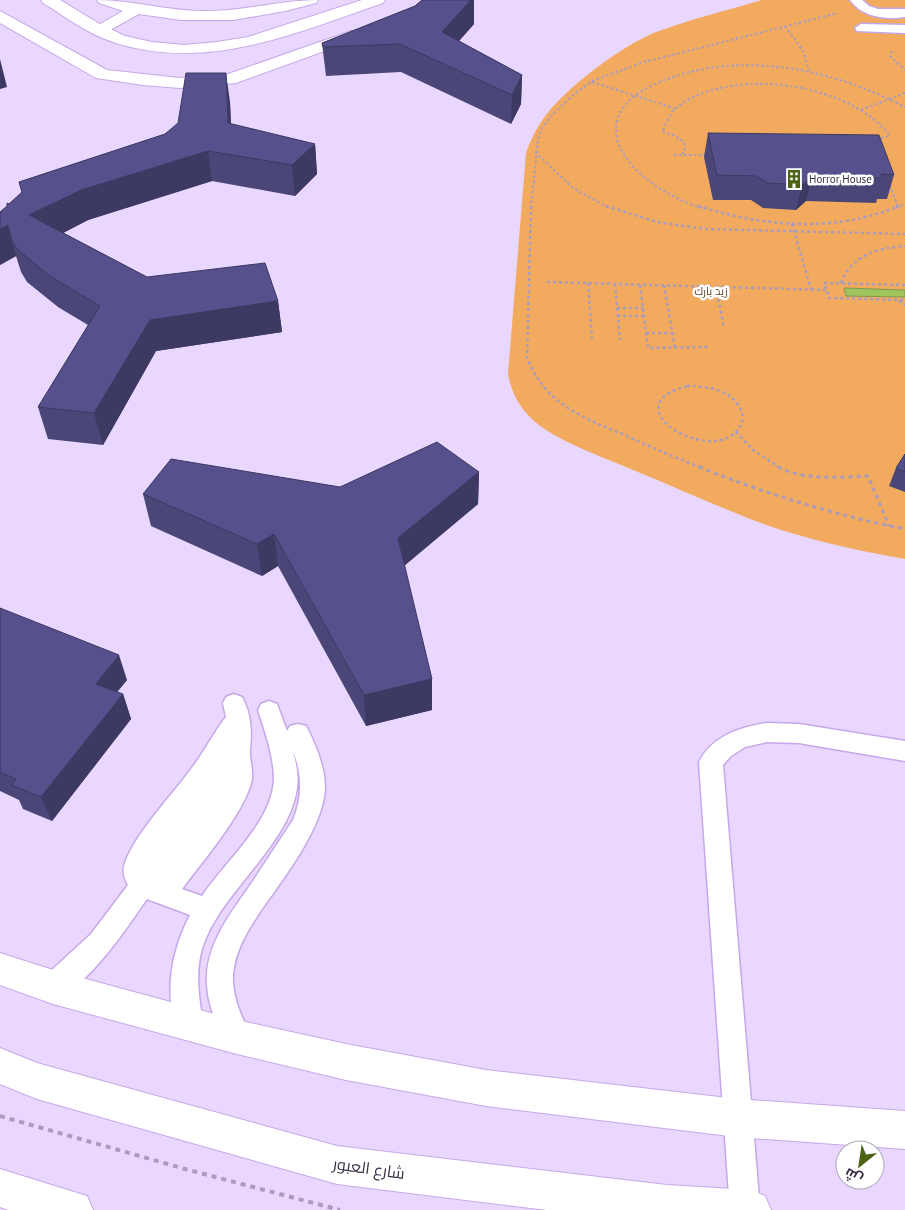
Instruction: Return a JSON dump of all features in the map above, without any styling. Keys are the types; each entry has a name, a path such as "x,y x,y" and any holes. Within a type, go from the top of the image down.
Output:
{"street":[{"path":"49,0 119,39 150,46 182,50 215,48 255,40 377,0"},
{"path":"105,0 137,9 195,15 239,14 265,11 310,0"},
{"path":"102,30 137,9"},
{"path":"265,11 277,33"},
{"path":"0,16 102,74 180,83 230,79 371,30"},
{"path":"0,970 53,987 237,1038 346,1062 486,1088 737,1118 905,1130"},
{"name":"شارع العبور","path":"0,1066 37,1081 337,1164 668,1205 751,1210"},
{"path":"0,1188 73,1210"}],"lane":[{"path":"859,4 885,14 905,13"},
{"path":"861,28 905,29"},
{"path":"190,1026 184,987 185,964 190,946 207,910 270,825 280,808 285,789 286,771 283,754 269,710"},
{"path":"53,987 153,890 238,752 241,739 236,711 204,770 143,851 137,864 136,876 153,890 207,910"},
{"path":"745,1210 711,762 720,750 739,739 760,732 784,730 905,751"},
{"path":"237,1038 222,1000 220,975 224,952 235,929 303,825 308,814 313,797 314,780 311,763 298,733"}],"path":[{"path":"859,4 785,26 644,62 592,81 572,96 551,116 542,128 535,152 531,193 528,358 532,373 542,387 556,401 574,412 694,466 756,489 820,510 889,527 905,529"},
{"path":"785,26 804,51 809,71"},
{"path":"896,50 890,53 890,56 905,70"},
{"path":"905,107 863,86 809,71 768,66 709,68 679,75 654,84 635,96 623,109 617,122 616,137 621,152 632,167 649,181 670,194 697,206 726,215 758,221 792,224 850,221 876,216 905,204"},
{"path":"592,81 674,108"},
{"path":"682,154 684,142 662,132 665,119 674,108 685,100 708,91 736,86 756,85 798,88 838,98 862,110 882,125 890,136 882,136 872,142"},
{"path":"862,110 905,94"},
{"path":"535,152 573,188 586,197 602,205 639,218 702,229 899,234 905,232"},
{"path":"674,155 712,155"},
{"path":"890,183 898,208"},
{"path":"792,224 811,290"},
{"path":"841,283 849,265 859,257 874,251 905,246"},
{"path":"547,282 826,290"},
{"path":"588,283 592,338"},
{"path":"905,285 824,283 828,298 905,300"},
{"path":"615,284 620,340"},
{"path":"640,285 648,348 708,347"},
{"path":"664,285 675,348"},
{"path":"716,287 724,328"},
{"path":"899,300 905,305"},
{"path":"616,308 643,308"},
{"path":"617,316 644,316"},
{"path":"646,333 672,333"},
{"path":"688,386 714,388 735,400 741,408 744,416 742,425 736,432 726,438 714,441 687,438 675,433 659,418 658,409 660,401 666,394 688,386"},
{"path":"736,432 758,455 784,471 816,477 868,476 889,527"},
{"path":"0,1116 185,1169 340,1210"}],"green space":[{"name":"زيد بارك","path":"762,0 905,0 905,559 827,543 769,526 587,451 561,439 533,420 518,402 510,382 508,374 526,153 534,133 555,104 582,79 630,45 659,31 684,22"}],"shaded area":[{"path":"844,288 905,290 905,297 846,296"}],"building":[{"path":"422,0 471,0 442,32 522,75 512,95 400,44 323,47 322,43 415,6"},
{"path":"186,73 226,73 228,123 315,144 292,165 208,151 81,190 29,215 147,277 265,263 278,301 150,320 94,413 38,407 100,306 50,276 18,250 12,241 8,225 0,229 0,212 7,206 7,203 9,204 22,192 19,182 165,134 178,123"},
{"path":"708,133 879,135 894,175 881,174 883,178 812,177 802,185 768,183 756,176 717,175"},
{"path":"437,442 479,472 398,538 432,679 364,695 274,534 257,544 143,494 171,459 340,487"},
{"path":"905,454 905,472 896,468"},
{"path":"0,608 119,655 96,684 123,694 41,797 12,785 16,779 0,772"}],"place":[{"name":"Horror House","path":"794,179"}]}
